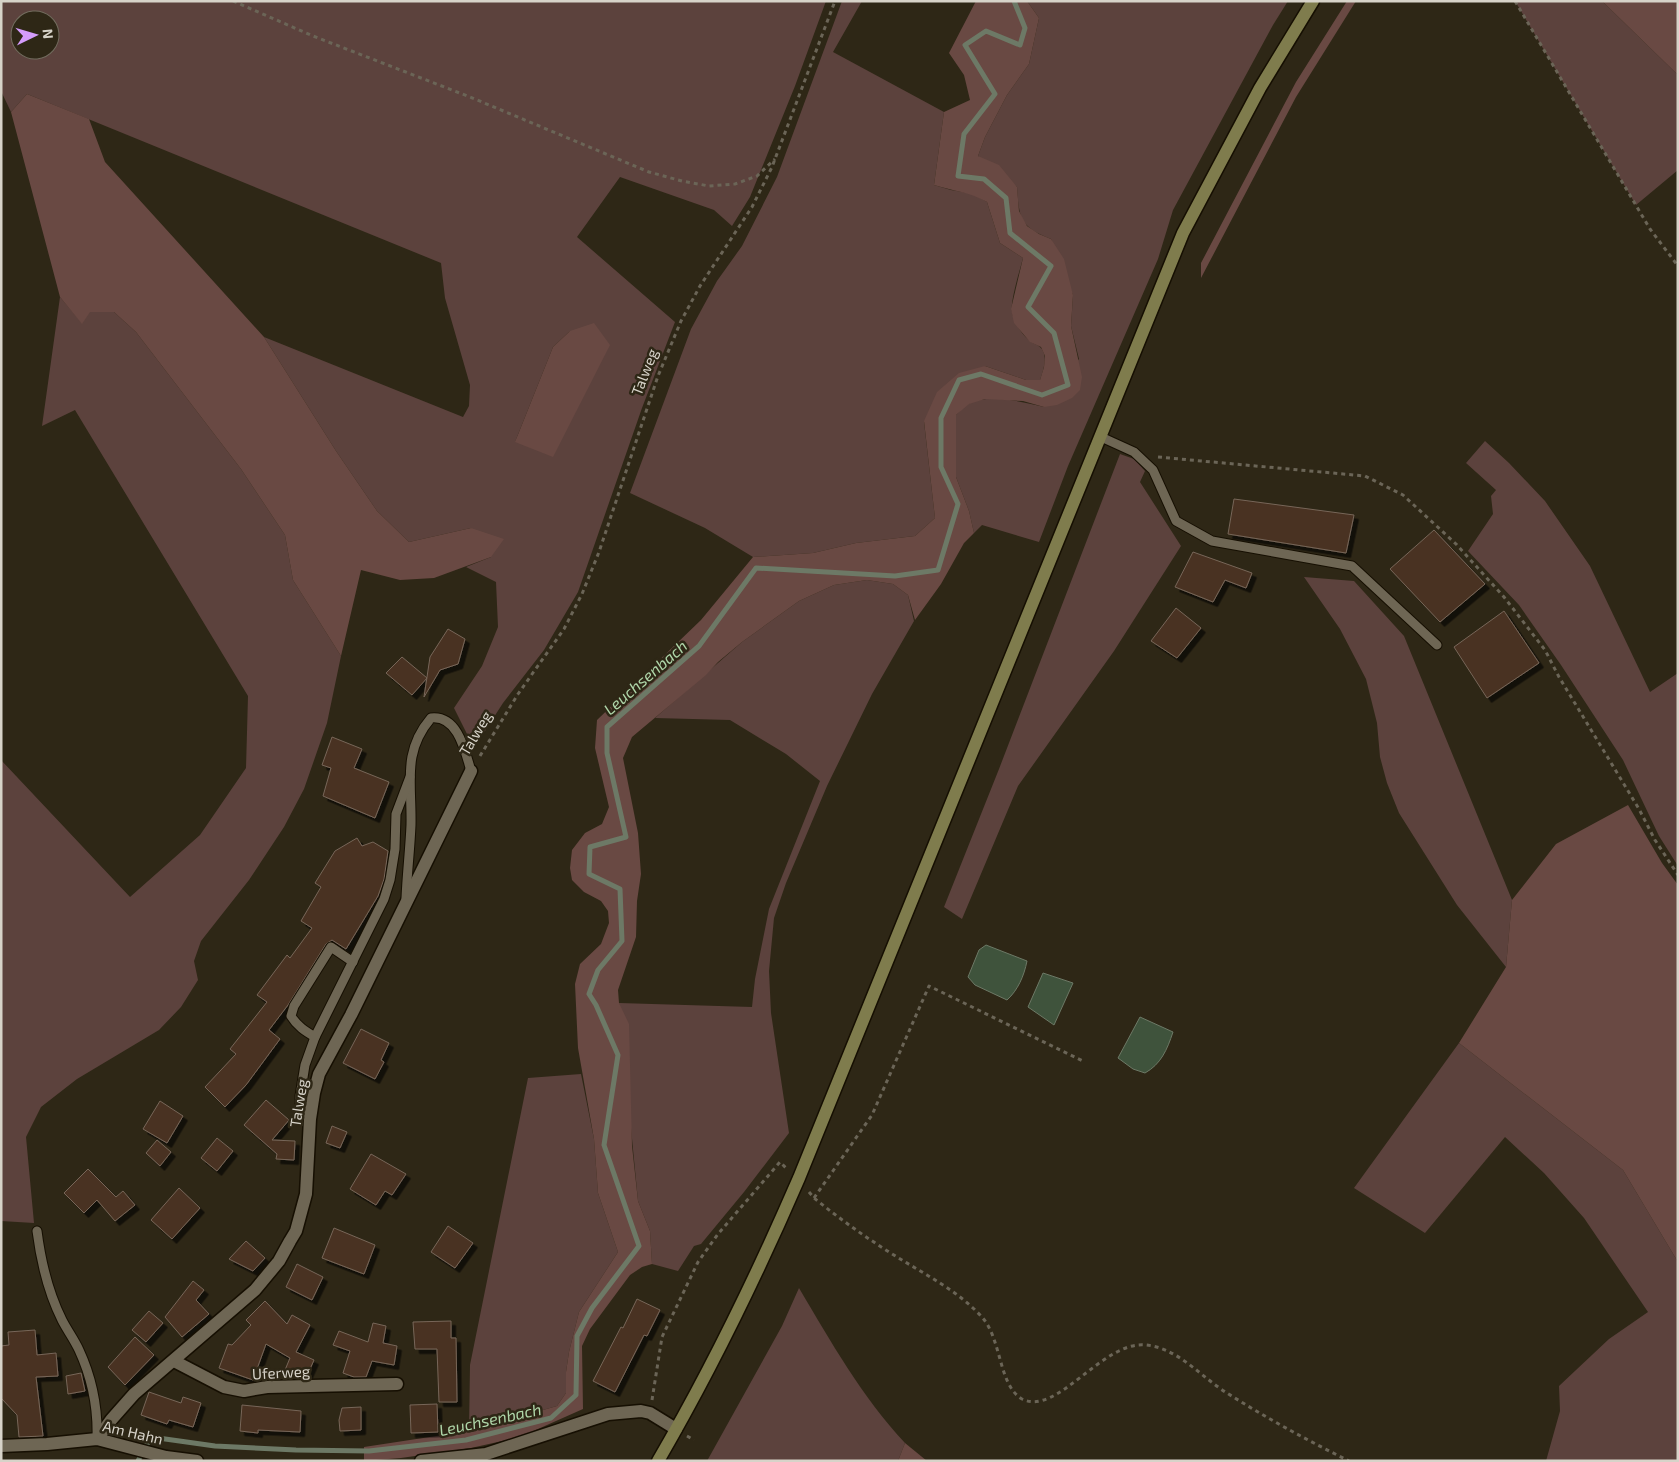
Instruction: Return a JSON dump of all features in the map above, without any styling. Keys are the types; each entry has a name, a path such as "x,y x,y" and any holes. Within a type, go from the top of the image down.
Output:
{"main road":[{"path":"658,1461 743,1302 799,1178 1183,234 1260,88 1313,1"}],"street":[{"name":"Talweg","path":"97,1439 134,1394 255,1290 283,1254 296,1231 306,1194 310,1119 319,1074 352,1015 471,771"},
{"name":"Uferweg","path":"174,1361 224,1387 244,1390 267,1387 397,1384"},
{"path":"421,1461 486,1454 608,1414 641,1411 650,1413 676,1429"},
{"name":"Am Hahn","path":"1,1446 97,1439 154,1454 196,1461"}],"lane":[{"path":"1101,437 1134,452 1154,470 1176,521 1212,541 1352,566 1437,645"},
{"path":"406,903 411,823 410,777 413,750 420,731 431,718 438,717 446,720 457,731 471,771"},
{"path":"310,1119 300,1105 305,1065 315,1037 386,893 395,849 396,814 410,777"},
{"path":"315,1037 294,1022 291,1016 294,1006 331,947 353,962"},
{"path":"37,1232 40,1259 50,1290 62,1319 79,1350 91,1382 98,1414 97,1439"}],"path":[{"path":"233,1 313,36 470,97 649,172 709,186 735,184 757,176 775,159"},
{"name":"Talweg","path":"471,771 518,694 564,629 582,594 599,552 658,376 681,321 700,286 752,207 775,159 835,1"},
{"path":"1515,1 1650,229 1678,266"},
{"path":"1134,452 1144,458 1169,457 1364,476 1403,495 1456,544 1504,597 1545,650 1559,678 1639,808 1655,840 1678,875"},
{"path":"814,1198 872,1115 929,986 1085,1062"},
{"path":"650,1413 662,1336 698,1262 718,1234 780,1162 799,1178 814,1198 857,1232 948,1288 976,1311 992,1333 1006,1379 1015,1393 1024,1400 1047,1400 1058,1395 1098,1364 1118,1352 1131,1347 1145,1345 1163,1349 1224,1392 1287,1429 1349,1461"}],"shaded area":[{"path":"1,1 826,1 795,86 750,197 732,226 714,210 620,177 577,237 675,322 642,408 578,592 544,650 503,703 474,748 454,708 482,666 498,627 496,582 466,567 491,557 471,528 409,542 377,511 336,451 264,337 463,417 469,406 470,385 445,298 441,263 27,94 11,112 1,91","holes":["570,331 515,442 553,347"]},
{"path":"842,1 862,1 833,52 944,112 934,185 974,194 987,202 1000,243 1023,258 1014,293 1012,312 1016,324 1024,335 1043,350 1045,359 1043,372 1040,380 1026,380 985,366 924,422 935,518 915,536 856,543 813,553 753,557 705,528 630,493 691,329 717,281 742,246 777,177"},
{"path":"976,1 1027,1 1039,18 1029,64 1007,95 985,137 978,156 999,165 1017,187 1019,211 1027,226 1051,239 1064,259 1073,295 1071,326 1082,377 1080,390 1072,398 1057,405 1044,407 1023,401 985,399 969,404 956,415 956,477 969,511 974,533 964,543 941,584 915,620 908,595 893,584 867,580 834,585 799,601 742,642 632,737 623,758 638,833 641,874 637,901 636,937 618,990 619,1003 629,1024 632,1146 638,1201 650,1231 652,1264 642,1267 630,1275 590,1329 582,1346 583,1409 520,1437 471,1448 364,1461 364,1447 469,1431 557,1406 566,1393 566,1372 569,1352 579,1312 618,1252 598,1193 594,1139 578,1048 575,984 580,964 601,944 609,923 608,911 601,901 584,892 572,880 570,868 572,850 585,833 602,824 609,807 595,748 597,720 701,620 753,557 813,553 856,543 915,536 935,518 924,421 937,392 959,373 985,366 1026,380 1040,380 1045,356 1041,347 1030,342 1014,323 1011,309 1023,258 1000,243 987,202 968,194 934,185 944,112 970,100 964,75 949,53"},
{"path":"1027,1 1288,1 1273,25 1173,210 1158,259 1068,466 1039,542 982,525 974,533 969,511 956,477 956,415 964,407 976,401 995,399 1044,407 1079,359 1071,326 1073,295 1051,239 1033,230 1023,220 1020,214 1017,187 978,156 985,137 1007,95 1029,64 1039,18"},
{"path":"1347,1 1356,1 1296,97 1201,278 1201,263 1296,82"},
{"path":"1515,1 1602,1 1678,75 1678,170 1636,205"},
{"path":"1602,1 1678,1 1678,75"},
{"path":"27,94 89,119 105,162 264,337 336,451 377,511 409,542 471,528 504,539 491,557 434,578 400,580 361,570 341,656 293,580 285,535 241,469 136,332 114,312 90,312 82,324 60,297 11,112"},
{"path":"60,297 82,323 89,312 114,312 136,332 241,469 285,535 293,580 341,656 327,723 304,789 284,827 249,880 201,941 194,961 198,980 181,1007 159,1030 77,1079 41,1107 26,1137 34,1223 1,1221 1,760 130,897 200,835 246,768 248,696 75,410 42,426"},
{"path":"594,323 610,345 553,457 515,442 553,347 570,331"},
{"path":"1485,441 1545,501 1590,566 1650,692 1678,673 1678,866 1659,836 1623,760 1561,665 1519,605 1468,551 1493,514 1491,496 1496,490 1466,463"},
{"path":"1120,454 1134,459 1145,471 1140,482 1181,546 1114,651 1018,786 962,919 944,907"},
{"path":"1304,577 1354,581 1404,636 1512,900 1506,967 1457,905 1399,813 1387,783 1380,757 1377,723 1366,679 1340,629"},
{"path":"867,580 893,584 908,595 914,621 872,694 827,786 786,883 774,918 769,971 771,1013 789,1133 701,1244 694,1246 678,1271 652,1264 650,1231 638,1201 619,1003 752,1007 755,979 769,909 820,781 786,754 730,720 655,718 742,642 799,601 834,585"},
{"path":"1628,805 1662,863 1678,885 1678,1262 1623,1170 1459,1043 1506,967 1512,900 1556,844"},
{"path":"986,945 1027,961 1020,982 1007,1000 975,985 968,977 979,950"},
{"path":"1043,973 1073,983 1054,1025 1028,1007"},
{"path":"1140,1017 1173,1032 1163,1056 1145,1073 1133,1069 1118,1058"},
{"path":"1459,1043 1623,1170 1678,1262 1678,1461 1546,1461 1560,1411 1559,1386 1609,1339 1648,1312 1584,1218 1544,1173 1505,1137 1425,1233 1354,1188"},
{"path":"581,1074 594,1139 598,1193 618,1252 579,1312 569,1352 566,1372 566,1393 557,1406 469,1431 470,1365 528,1078"},
{"path":"799,1288 835,1349 861,1388 905,1443 898,1461 707,1461 782,1326"},
{"path":"905,1443 927,1461 898,1461"}],"building":[{"path":"1234,499 1354,515 1346,553 1228,534"},
{"path":"1434,530 1485,584 1440,622 1390,569"},
{"path":"1193,552 1252,573 1246,588 1225,580 1213,602 1175,587"},
{"path":"1176,608 1201,628 1177,658 1151,641"},
{"path":"1504,611 1539,663 1487,698 1454,647"},
{"path":"448,629 465,639 458,664 440,670 424,697 430,657"},
{"path":"402,657 427,678 412,695 386,673"},
{"path":"332,737 362,749 354,768 389,782 375,818 323,796 331,768 322,765"},
{"path":"357,838 362,846 373,842 388,851 384,879 378,896 346,949 332,940 326,944 288,1005 269,1030 280,1039 246,1085 225,1107 205,1087 236,1054 230,1049 267,1002 257,995 287,955 290,958 312,928 301,921 321,887 315,883 335,851"},
{"path":"361,1029 389,1043 381,1060 384,1062 375,1079 343,1063"},
{"path":"266,1100 289,1120 272,1140 295,1141 294,1160 276,1159 277,1154 244,1125"},
{"path":"160,1101 183,1116 167,1143 143,1129"},
{"path":"332,1126 347,1132 340,1148 326,1143"},
{"path":"217,1138 233,1151 217,1171 201,1158"},
{"path":"157,1140 171,1152 160,1166 146,1153"},
{"path":"371,1154 406,1174 392,1195 385,1191 376,1205 350,1189"},
{"path":"88,1169 116,1197 123,1191 135,1205 115,1221 97,1200 84,1213 64,1193"},
{"path":"179,1188 200,1208 172,1239 151,1220"},
{"path":"448,1226 473,1243 455,1268 431,1252"},
{"path":"334,1228 375,1245 364,1274 322,1258"},
{"path":"246,1241 265,1258 253,1271 229,1259"},
{"path":"297,1264 323,1277 312,1300 286,1287"},
{"path":"193,1281 204,1290 196,1300 209,1314 182,1337 165,1317"},
{"path":"637,1299 660,1310 647,1336 644,1335 615,1392 593,1381"},
{"path":"265,1301 287,1324 292,1315 310,1325 296,1352 314,1360 306,1378 285,1370 290,1358 266,1344 253,1380 219,1368 228,1344 232,1345 251,1325 246,1320"},
{"path":"149,1311 163,1323 146,1342 132,1330"},
{"path":"451,1321 451,1338 456,1338 457,1402 439,1402 437,1349 415,1349 413,1322"},
{"path":"373,1323 386,1326 383,1343 397,1346 394,1365 372,1361 366,1377 354,1377 343,1373 350,1351 333,1345 339,1331 368,1342"},
{"path":"35,1330 37,1355 56,1353 58,1376 36,1377 43,1436 19,1437 17,1415 1,1398 1,1346 9,1345 8,1332"},
{"path":"135,1337 154,1355 125,1385 108,1367"},
{"path":"81,1373 85,1391 68,1394 66,1376"},
{"path":"149,1392 181,1403 183,1397 201,1403 193,1427 169,1420 167,1424 141,1415"},
{"path":"437,1404 438,1432 411,1433 410,1405"},
{"path":"242,1405 301,1411 300,1432 258,1430 258,1433 240,1431"},
{"path":"361,1407 361,1430 340,1431 339,1420 342,1408"}],"waterway":[{"name":"Leuchsenbach","path":"138,1461 151,1437 215,1446 369,1451 466,1440 551,1418 576,1395 577,1336 592,1308 639,1246 604,1145 618,1055 596,1005 589,994 598,970 622,941 620,889 589,874 590,847 626,837 607,753 607,727 699,646 756,568 895,576 938,570 958,504 941,467 941,418 959,380 981,374 1042,395 1068,385 1054,333 1028,307 1051,266 1010,233 1006,198 984,179 958,176 964,134 995,94 965,45 986,31 1020,45 1025,28 1014,1"}]}
